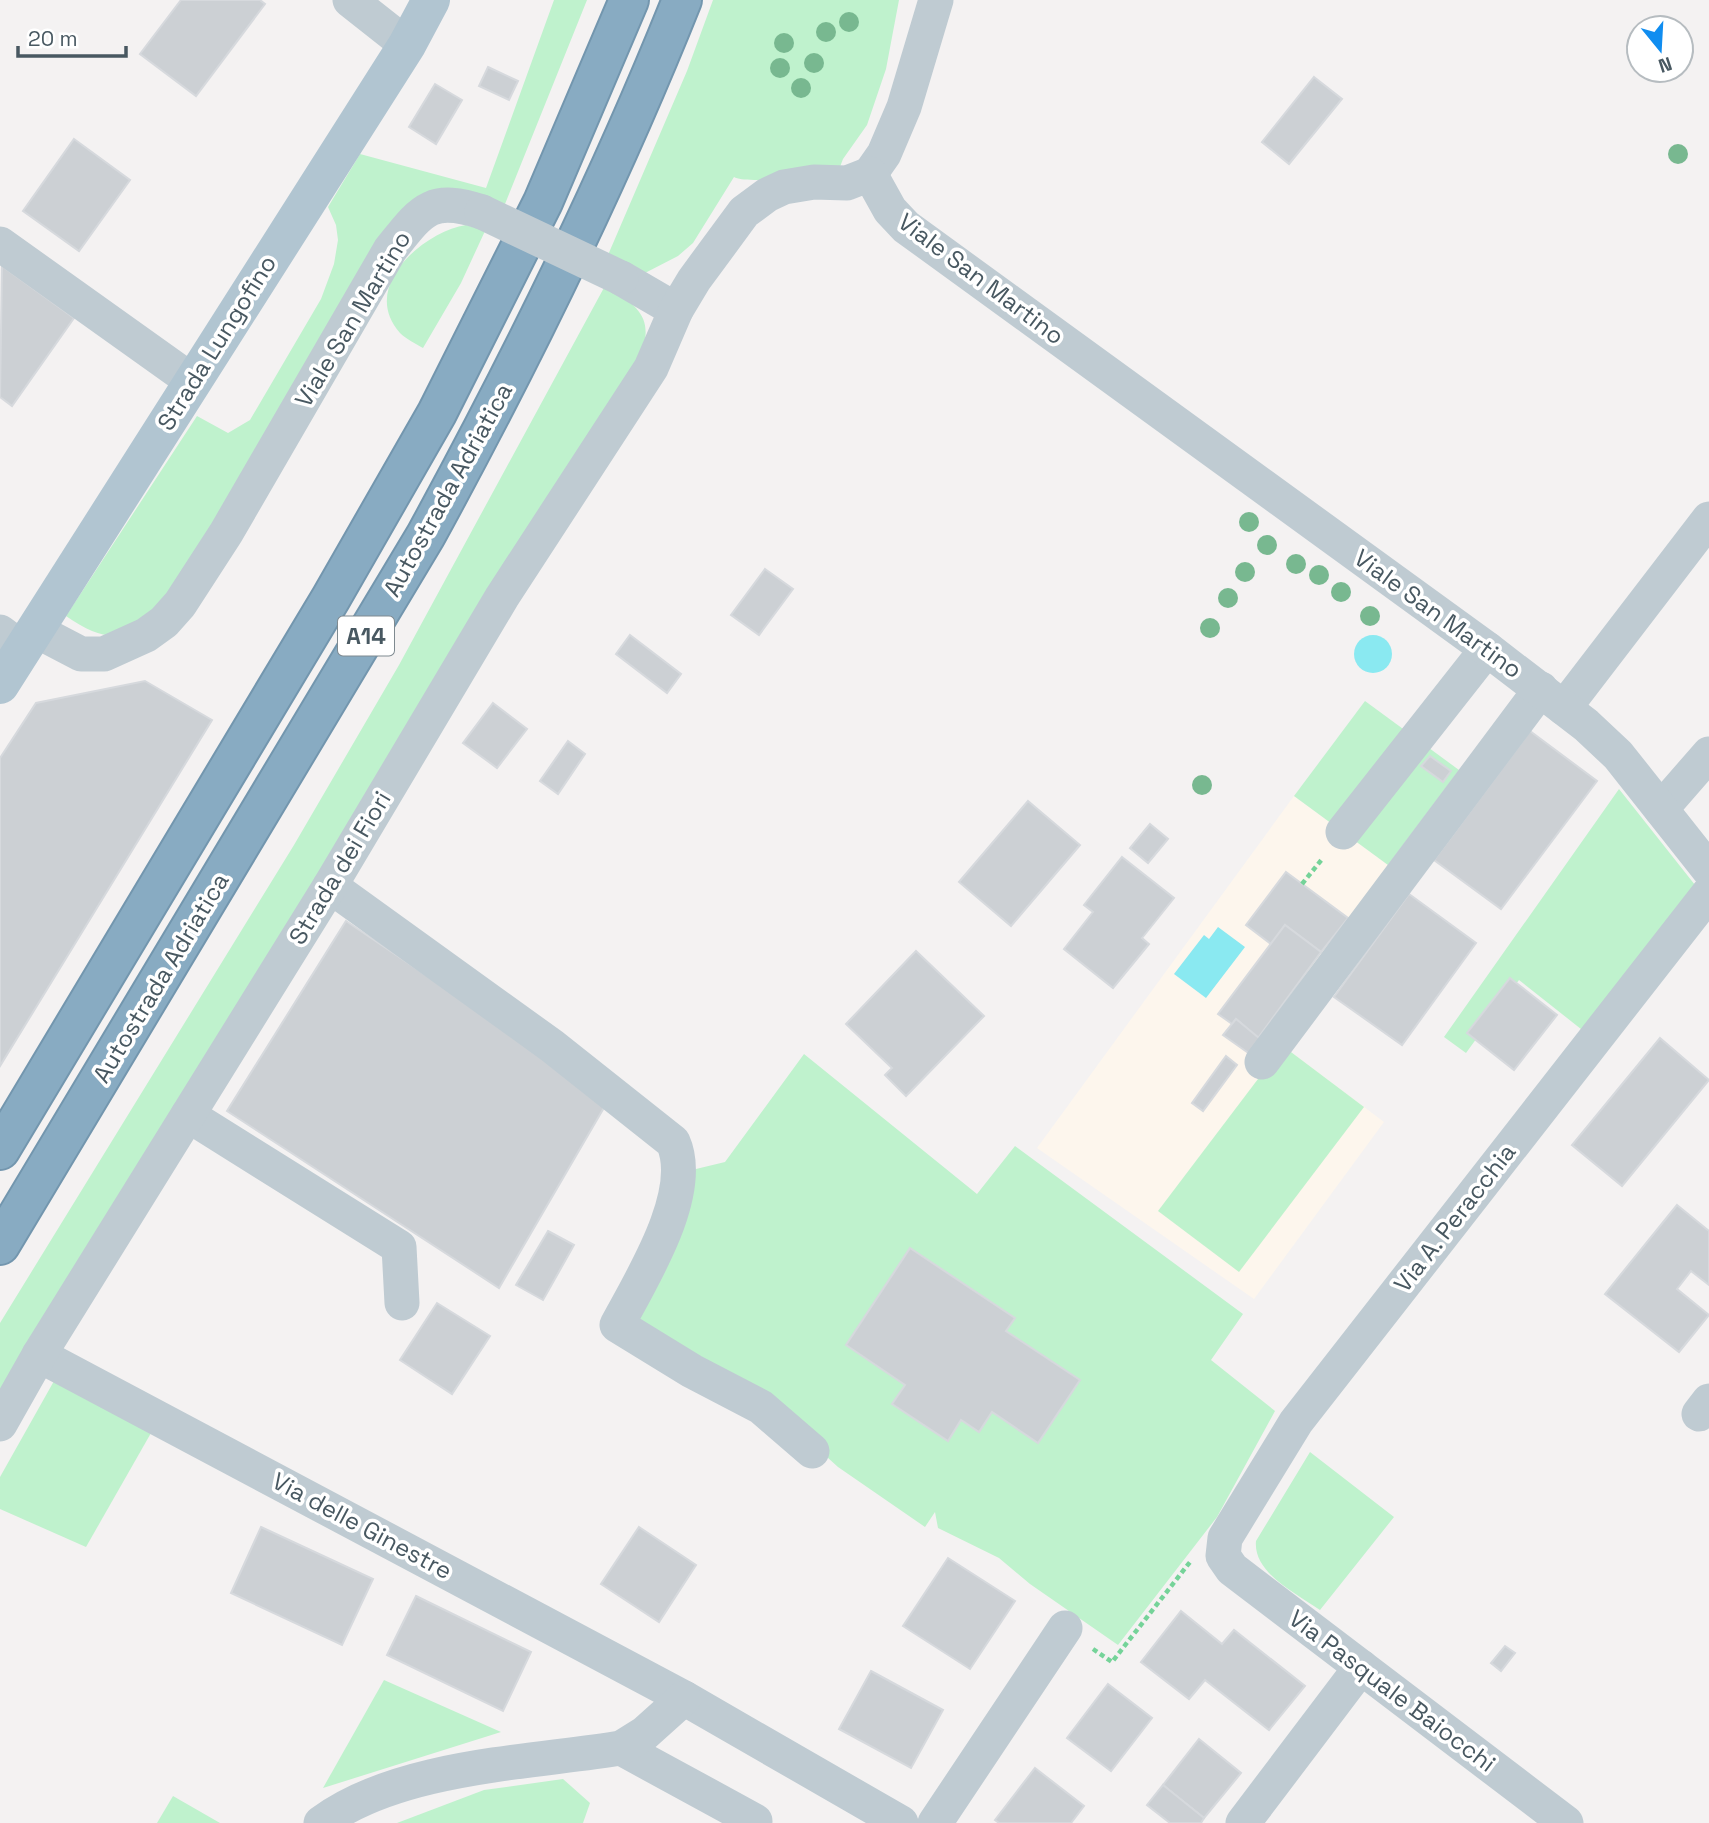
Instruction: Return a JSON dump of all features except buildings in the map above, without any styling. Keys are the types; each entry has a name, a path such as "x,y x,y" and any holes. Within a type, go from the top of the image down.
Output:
{"highway":[{"name":"Autostrada Adriatica","path":"0,1150 331,598 438,413 543,202 629,0"},
{"name":"Autostrada Adriatica","path":"0,1245 426,535 482,432 592,213 682,0"}],"main road":[{"name":"Strada Lungofino","path":"0,685 19,637 192,382 407,45 431,0"}],"street":[{"path":"350,0 407,45"},
{"path":"676,310 744,212 767,195 784,187 814,182 847,183 870,174 884,154 904,107 936,0"},
{"name":"Viale San Martino","path":"870,174 890,210 906,227 1552,698 1618,755 1709,870"},
{"name":"Viale San Martino","path":"19,637 81,654 104,654 146,635 164,622 180,604 226,533 390,250 425,209 439,203 456,203 482,212 621,278 676,310"},
{"path":"0,244 192,382"},
{"name":"Strada dei Fiori","path":"0,1424 39,1354 330,886 502,597 651,368 676,310"},
{"path":"1262,1062 1552,698 1709,519"},
{"path":"1343,832 1487,649"},
{"path":"1661,809 1709,754"},
{"path":"330,886 552,1046 673,1142 678,1167 671,1211 647,1269 617,1325 692,1371 761,1407 812,1451"},
{"name":"Via A. Peracchia","path":"1223,1556 1225,1538 1234,1521 1296,1422 1709,893"},
{"path":"188,1115 399,1247 402,1303"},
{"name":"Via delle Ginestre","path":"39,1354 684,1699 901,1823"},
{"name":"Via Pasquale Baiocchi","path":"1223,1556 1232,1569 1566,1823"},
{"path":"935,1823 1065,1628"},
{"path":"1243,1823 1362,1667"},
{"path":"321,1823 340,1808 373,1792 424,1777 621,1748 645,1733 684,1699"},
{"path":"621,1748 755,1821"}],"path":[{"path":"1065,1628 1112,1662 1194,1557 1223,1556"}],"shaded area":[{"path":"1294,796 1388,865 1283,1046 1384,1122 1254,1299 1037,1148"}],"green space":[{"path":"554,0 587,0 503,209 426,196 179,580 155,612 131,631 118,635 103,634 86,628 66,616 197,416 228,433 250,420 321,299 334,264 338,240 336,225 328,207 360,154 486,188"},
{"path":"713,0 899,0 886,69 867,125 843,159 838,172 753,180 734,177 693,243 678,256 645,273 605,262 687,71"},
{"path":"466,225 485,231 461,283 423,348 400,333 389,315 387,298 392,280 415,250 432,238"},
{"path":"606,284 631,303 644,320 645,341 637,372 0,1406 0,1323 294,845 399,665"},
{"path":"1365,701 1459,770 1388,865 1294,796"},
{"path":"1619,789 1699,890 1586,1033 1519,980 1466,1053 1444,1037"},
{"path":"1283,1046 1364,1107 1239,1272 1158,1211"},
{"path":"804,1054 977,1194 1015,1146 1243,1314 1211,1360 1275,1411 1217,1517 1118,1645 1030,1584 999,1558 938,1528 935,1512 925,1527 838,1467 774,1409 626,1325 677,1194 696,1169 725,1162"},
{"path":"54,1381 151,1433 86,1547 0,1509 0,1477"},
{"path":"1310,1452 1394,1517 1320,1610 1288,1589 1269,1572 1261,1563 1256,1541"},
{"path":"384,1680 501,1732 323,1788"},
{"path":"563,1779 590,1803 583,1823 397,1823 484,1790"},
{"path":"173,1796 220,1823 157,1823"}],"water":[{"path":"1373,635 1387,640 1392,654 1387,668 1373,673 1359,668 1354,654 1359,640"},
{"path":"1218,927 1245,947 1206,998 1174,974 1204,935 1209,939"}]}
